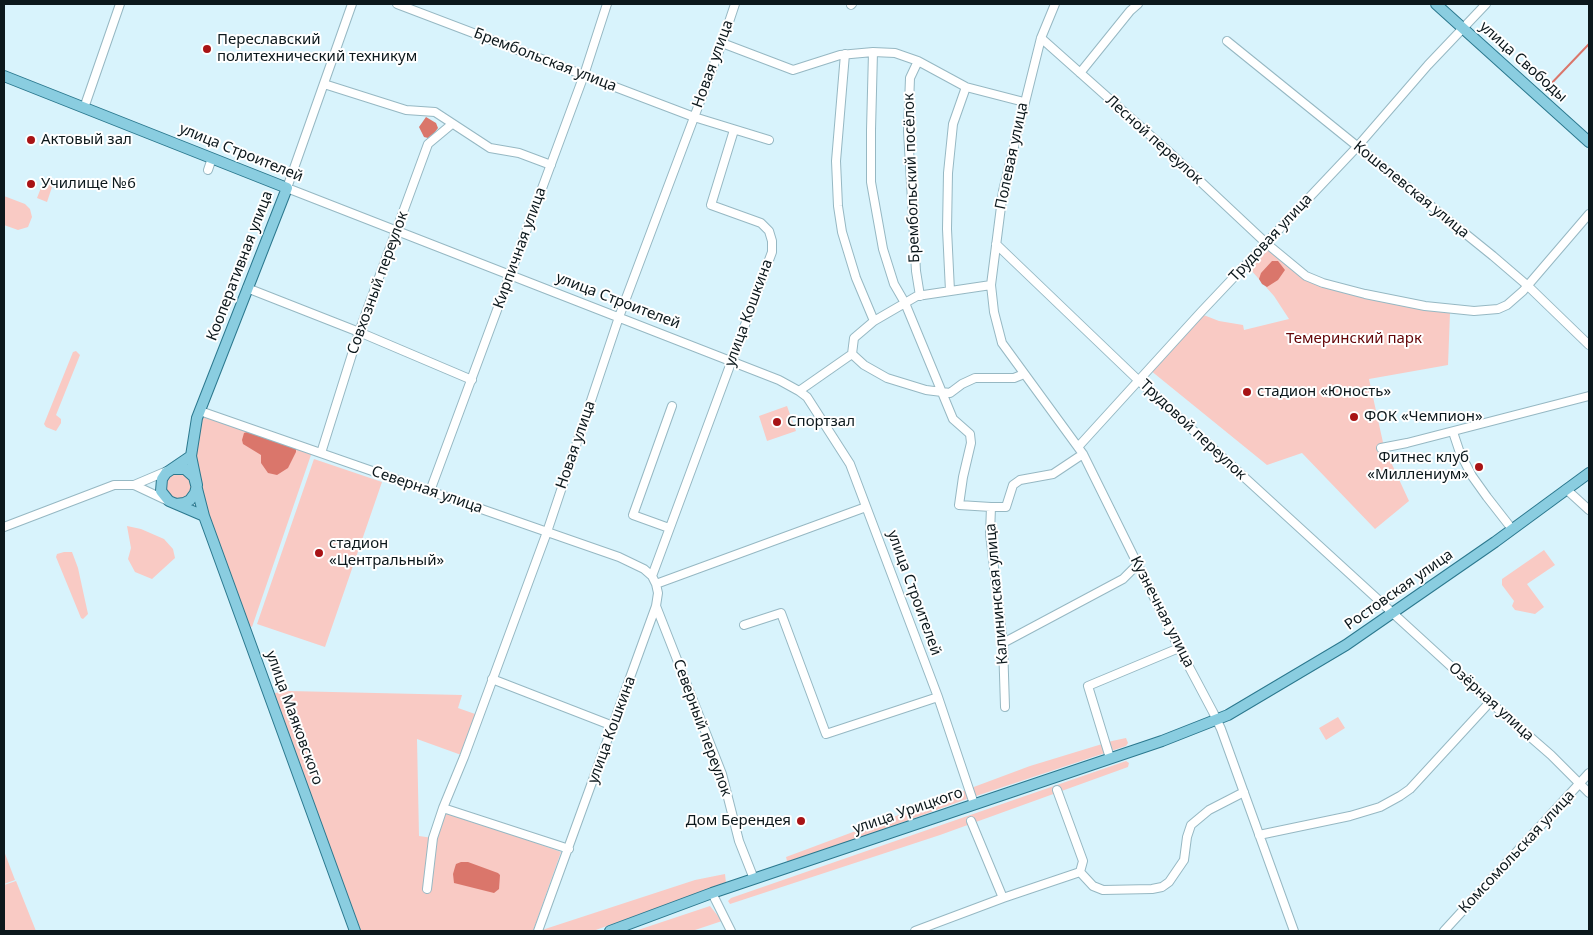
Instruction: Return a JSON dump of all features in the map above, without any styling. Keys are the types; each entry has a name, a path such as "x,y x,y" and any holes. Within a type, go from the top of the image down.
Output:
{"main road":[{"name":"улица Свободы","path":"1436,4 1589,142"},
{"name":"улица Строителей","path":"4,76 287,188"},
{"name":"Кооперативная улица","path":"191,456 197,418 287,188"},
{"path":"173,469 180,468 189,471 197,485 195,493 190,500 184,503 176,504 169,501 161,491 161,484 166,473 191,456"},
{"name":"улица Маяковского","path":"191,456 204,516 355,931"},
{"name":"Ростовская улица","path":"1217,720 1323,660 1589,472"},
{"path":"169,501 204,516"},
{"name":"улица Урицкого","path":"610,931 712,893 1162,741 1217,720"}],"street":[{"path":"84,108 120,4"},
{"name":"Кооперативная улица","path":"287,188 352,4"},
{"name":"Брембольская улица","path":"397,4 694,117 768,140"},
{"name":"Кирпичная улица","path":"430,491 584,75 607,4"},
{"name":"Новая улица","path":"427,889 433,838 443,808 547,532 619,317 722,43 734,4"},
{"name":"Полевая улица","path":"994,312 991,285 1003,191 1041,38 1055,4"},
{"path":"1080,73 1130,11 1138,4"},
{"name":"Трудовая улица","path":"1080,450 1138,380 1357,147 1462,28 1486,4"},
{"name":"Лесной переулок","path":"1041,38 1169,152 1266,243 1306,276 1323,283 1424,306 1474,311 1498,309 1518,296 1528,286 1589,214"},
{"name":"Кошелевская улица","path":"1227,41 1528,286 1589,345"},
{"path":"722,43 793,70 845,54 895,53 918,61 966,87 1024,102"},
{"name":"Брембольский посёлок","path":"873,52 871,182 883,249 894,284 905,302"},
{"path":"845,54 836,161 838,206 842,232 856,278 874,321"},
{"name":"Брембольский посёлок","path":"918,61 910,78 908,131 916,271 920,296"},
{"path":"324,84 406,110 435,112 490,148 519,153 550,165"},
{"path":"950,291 947,229 948,173 953,124 966,87"},
{"name":"Совхозный переулок","path":"322,453 359,332 428,144 452,124"},
{"name":"улица Кошкина","path":"538,931 656,606 658,593 654,580 670,528 772,252 772,241 769,231 761,223 711,205 734,130"},
{"path":"208,170 212,158"},
{"name":"улица Строителей","path":"287,188 778,380 809,398 850,464 938,698 974,804"},
{"name":"Трудовой переулок","path":"996,244 1138,380 1392,613"},
{"path":"799,391 852,354 854,338 874,321 905,302 920,296 991,285"},
{"path":"248,288 472,380"},
{"path":"905,302 954,419 970,434 971,444 959,504 991,507"},
{"name":"Кузнечная улица","path":"994,312 1002,343 1080,450 1217,720 1294,931"},
{"path":"852,354 864,366 887,378 926,390 950,393 962,384 975,378 1014,378 1024,374"},
{"path":"1382,448 1453,432 1589,396"},
{"path":"670,528 633,516 672,406"},
{"name":"Северная улица","path":"200,411 619,557 644,569 654,580"},
{"path":"1453,432 1460,453 1472,476 1512,528"},
{"name":"Калининская улица","path":"1004,707 1003,643 990,534 991,507 1006,507 1013,485 1020,480 1053,474 1080,450"},
{"path":"134,485 173,469"},
{"path":"4,527 114,484 134,485 169,501"},
{"path":"1566,489 1589,510"},
{"path":"654,580 866,507"},
{"path":"1003,643 1123,579 1137,565"},
{"name":"Северный переулок","path":"656,606 722,774 739,841 754,879"},
{"path":"744,625 781,613 826,734 938,698"},
{"name":"Озёрная улица","path":"1392,613 1551,755 1589,793"},
{"path":"1110,758 1088,686 1179,648"},
{"path":"492,679 613,726"},
{"path":"1259,835 1350,816 1380,807 1400,796 1410,789 1490,702"},
{"name":"Комсомольская улица","path":"1444,931 1589,773"},
{"path":"1057,790 1083,861 1080,872"},
{"path":"1080,872 1093,886 1102,890 1162,887 1169,882 1184,860 1187,836 1191,826 1208,810 1244,792"},
{"path":"443,808 569,849"},
{"path":"971,821 1003,898"},
{"path":"915,931 1080,872"},
{"path":"712,893 731,931"}],"green space":[{"path":"44,180 53,184 47,202 37,198"},
{"path":"4,196 25,204 30,209 32,217 28,227 18,230 4,225"},
{"name":"Темеринский парк","path":"1268,250 1298,275 1310,281 1364,297 1450,313 1448,365 1369,379 1384,447 1409,501 1375,529 1302,453 1267,465 1150,370 1201,314 1219,321 1243,325 1244,330 1289,319 1274,296 1250,269"},
{"path":"76,351 80,355 56,415 61,419 61,423 56,431 46,427 44,424 73,352"},
{"name":"Спортзал","path":"787,406 796,431 767,441 759,416"},
{"path":"201,414 312,452 252,627 247,624 207,515 193,456"},
{"name":"стадион «Центральный»","path":"314,459 382,482 325,647 257,624"},
{"path":"182,469 196,486 183,502 166,496 167,474"},
{"path":"127,526 141,529 164,539 173,549 175,558 152,579 135,572 128,559 131,548"},
{"path":"1544,550 1555,565 1527,584 1544,607 1535,614 1515,610 1512,606 1514,601 1502,585 1502,579"},
{"path":"72,552 78,568 88,614 83,619 56,557 57,554"},
{"path":"289,691 462,695 458,708 478,715 464,756 417,739 419,836 433,838 445,810 561,852 533,931 361,931 274,696 275,693"},
{"path":"1338,717 1345,728 1326,740 1319,728"},
{"path":"1126,738 1128,743 1126,746 964,800 794,862 787,861 786,857 1030,766"},
{"path":"1126,761 1129,763 1128,767 940,835 730,904 728,901 731,898"},
{"path":"4,851 15,880 4,884"},
{"path":"725,874 726,883 593,931 542,931 695,880"},
{"path":"16,881 36,931 4,931 4,885"},
{"path":"710,906 722,921 692,931 635,931"}],"shaded area":[{"path":"426,117 436,123 438,128 428,138 424,137 419,127"},
{"path":"1272,261 1278,261 1285,270 1278,280 1267,287 1259,279 1261,273"},
{"path":"247,432 296,449 288,468 277,475 268,473 261,463 261,455 243,444 244,433"},
{"path":"468,862 498,873 500,875 499,889 494,893 454,883 453,874 456,864"}],"waterway":[{"path":"1546,89 1589,44"}],"place":[{"name":"Переславский политехнический техникум","path":"207,49"},
{"name":"Актовый зал","path":"31,140"},
{"name":"Училище №6","path":"31,184"},
{"name":"стадион «Юность»","path":"1247,392"},
{"name":"ФОК «Чемпион»","path":"1354,417"},
{"name":"Спортзал","path":"777,422"},
{"name":"Фитнес клуб «Миллениум»","path":"1479,467"},
{"name":"стадион «Центральный»","path":"319,553"},
{"name":"Дом Берендея","path":"801,821"}]}
